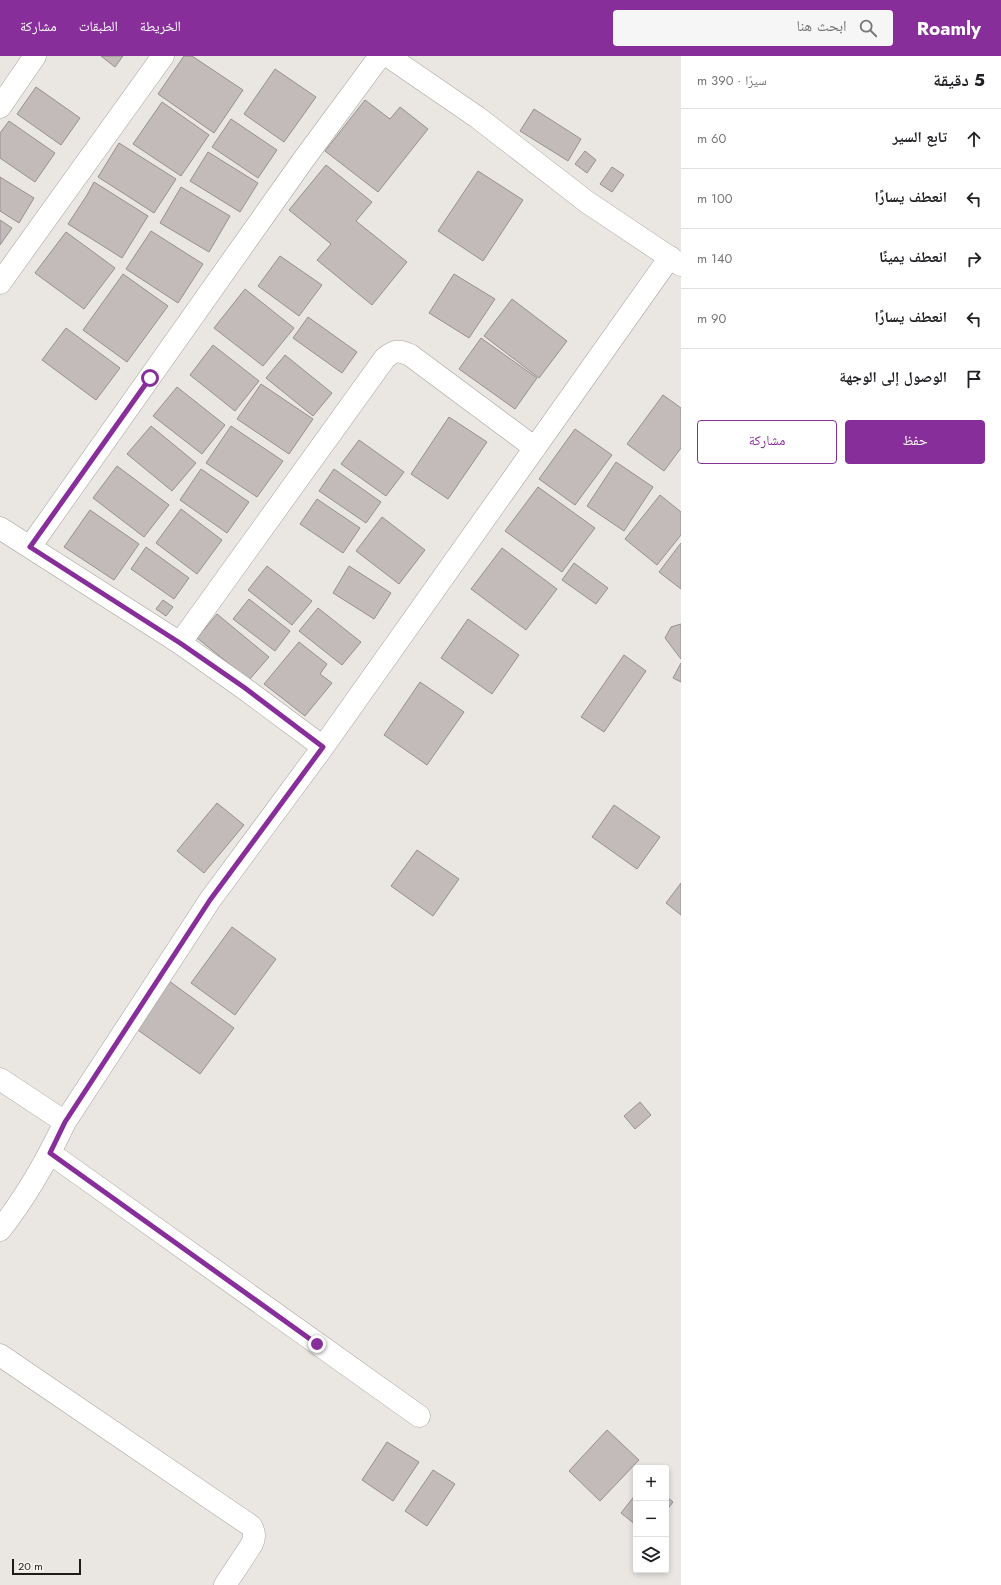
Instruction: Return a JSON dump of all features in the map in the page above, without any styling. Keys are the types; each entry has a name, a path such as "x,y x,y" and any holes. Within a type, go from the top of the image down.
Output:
{"street":[{"path":"0,107 36,56"},
{"path":"0,283 163,56"},
{"path":"30,547 304,159 380,56"},
{"path":"0,1230 50,1153 65,1122 210,900 323,747 535,448 675,261 587,202 477,117 410,62 388,56"},
{"path":"180,643 385,358 393,352 402,351 410,355 535,448"},
{"path":"0,528 180,643 245,688 323,747"},
{"path":"0,1079 65,1122"},
{"path":"50,1153 419,1416"},
{"path":"0,1355 251,1526 254,1532 252,1544 225,1585"}],"building":[{"path":"101,56 123,56 115,67"},
{"path":"184,56 192,56 243,90 214,133 158,94"},
{"path":"275,69 316,97 284,142 244,114"},
{"path":"36,87 80,118 61,145 17,114"},
{"path":"365,100 390,119 400,107 428,129 378,192 325,151"},
{"path":"162,102 209,135 181,176 133,144"},
{"path":"534,109 581,139 568,161 520,131"},
{"path":"231,119 277,150 258,178 212,147"},
{"path":"9,121 55,153 35,182 0,158 0,133"},
{"path":"119,143 176,179 154,213 98,177"},
{"path":"585,151 596,160 587,173 575,164"},
{"path":"208,152 258,183 240,212 190,181"},
{"path":"326,165 372,202 356,221 407,262 372,305 317,260 331,244 289,210"},
{"path":"612,167 624,175 612,192 600,184"},
{"path":"478,171 523,200 483,261 438,231"},
{"path":"0,177 34,198 19,223 0,211"},
{"path":"94,182 148,216 122,258 68,224"},
{"path":"181,187 230,216 209,252 160,223"},
{"path":"0,220 12,228 0,245"},
{"path":"151,231 203,264 178,303 126,269"},
{"path":"66,232 115,268 84,309 35,273"},
{"path":"280,256 322,285 299,316 258,286"},
{"path":"123,274 168,306 127,362 83,330"},
{"path":"454,274 495,299 469,338 429,313"},
{"path":"245,289 294,328 263,366 214,328"},
{"path":"512,299 567,341 539,378 484,336"},
{"path":"308,317 357,352 342,373 293,338"},
{"path":"66,328 120,368 96,400 42,360"},
{"path":"481,338 537,378 515,409 459,369"},
{"path":"213,345 259,381 235,411 190,375"},
{"path":"285,355 332,393 313,416 266,378"},
{"path":"261,384 313,419 289,454 237,419"},
{"path":"177,387 225,425 202,454 153,416"},
{"path":"663,395 681,408 681,448 664,471 627,444"},
{"path":"449,417 487,442 448,499 411,474"},
{"path":"151,426 196,463 172,491 127,454"},
{"path":"231,426 283,461 257,497 206,463"},
{"path":"575,429 612,455 575,505 539,479"},
{"path":"359,440 404,472 386,496 341,464"},
{"path":"616,462 653,487 624,531 587,506"},
{"path":"117,466 169,505 144,537 93,498"},
{"path":"201,469 249,502 227,533 180,500"},
{"path":"334,469 381,502 366,523 319,491"},
{"path":"538,487 595,528 562,572 505,531"},
{"path":"660,495 681,512 681,535 657,565 625,539"},
{"path":"317,499 360,528 343,553 300,524"},
{"path":"181,509 222,540 197,574 156,543"},
{"path":"90,510 139,544 114,580 64,547"},
{"path":"382,517 425,550 399,584 356,551"},
{"path":"681,543 681,589 659,572"},
{"path":"146,547 189,578 174,599 131,569"},
{"path":"502,548 557,589 526,630 471,589"},
{"path":"574,563 608,588 596,604 562,580"},
{"path":"267,566 312,601 292,625 248,590"},
{"path":"349,566 391,593 374,619 333,593"},
{"path":"249,599 290,631 275,651 233,619"},
{"path":"163,600 173,607 166,616 156,609"},
{"path":"318,608 361,642 342,665 299,631"},
{"path":"217,614 269,657 249,680 197,638"},
{"path":"468,619 519,655 492,694 441,658"},
{"path":"681,624 681,659 665,638 671,627"},
{"path":"299,642 327,664 320,674 332,683 305,716 264,684"},
{"path":"624,655 646,671 604,732 581,717"},
{"path":"681,663 681,682 673,678"},
{"path":"420,682 464,712 427,765 384,735"},
{"path":"217,803 244,825 204,873 177,851"},
{"path":"614,805 660,837 637,869 592,837"},
{"path":"417,850 459,879 433,916 391,886"},
{"path":"681,883 681,915 666,903"},
{"path":"232,927 276,959 235,1015 191,983"},
{"path":"169,981 234,1028 200,1074 135,1028"},
{"path":"640,1102 651,1115 635,1129 624,1116"},
{"path":"607,1430 639,1460 600,1501 569,1471"},
{"path":"387,1442 419,1462 393,1501 362,1480"},
{"path":"433,1470 455,1484 427,1526 405,1511"},
{"path":"633,1498 633,1523 621,1513"},
{"path":"669,1499 673,1502 669,1507"}],"route":[{"path":"150,378 30,547 180,643 245,688 323,747 276,813 210,900 139,1006 65,1122 50,1153 317,1344"}]}
